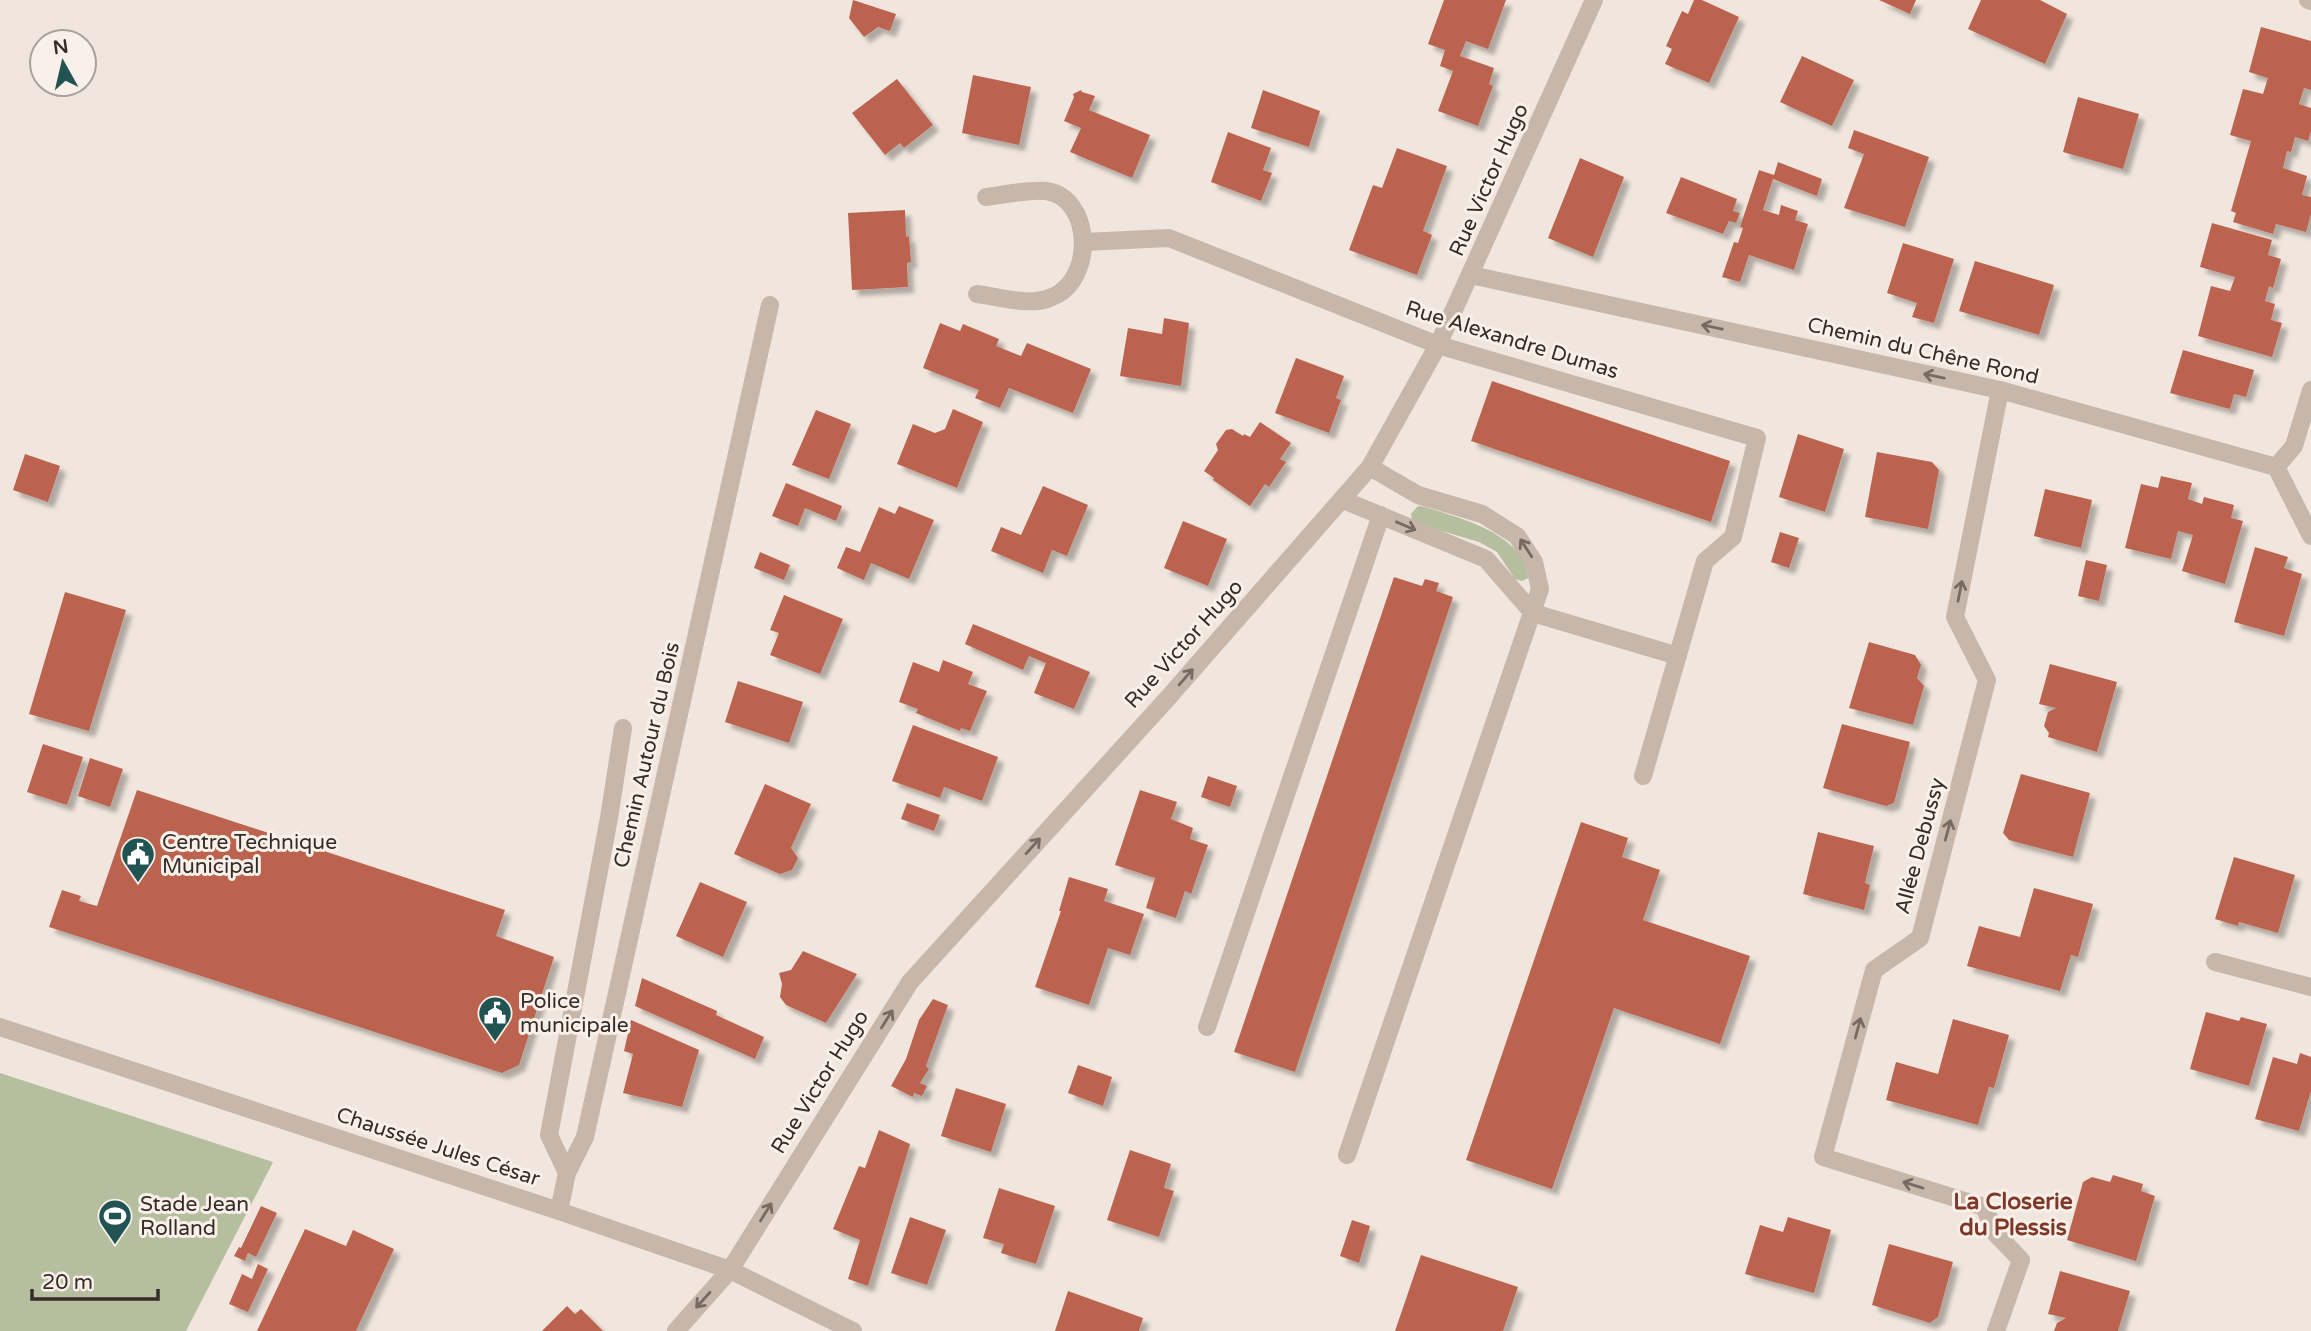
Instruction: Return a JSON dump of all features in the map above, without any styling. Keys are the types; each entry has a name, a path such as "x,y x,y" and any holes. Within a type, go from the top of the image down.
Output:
{"street":[{"name":"Rue Victor Hugo","path":"676,1331 730,1270 910,982 1158,709 1370,467 1438,345 1594,0"},
{"path":"977,294 1036,302 1054,297 1072,283 1083,264 1084,242 1080,223 1071,207 1058,195 1046,191 986,197"},
{"name":"Rue Alexandre Dumas","path":"1084,242 1169,238 1438,345 1757,438 1733,537 1705,561 1678,656"},
{"name":"Chemin du Chêne Rond","path":"1471,275 2000,390 2276,467"},
{"name":"Chemin Autour du Bois","path":"559,1211 567,1172 585,1136 770,305"},
{"name":"Allée Debussy","path":"1996,1331 2021,1260 1996,1234 1984,1207 1823,1157 1874,970 1920,938 1987,680 1955,617 2000,390"},
{"path":"2311,390 2294,446 2276,467 2311,536"},
{"path":"1347,1155 1540,589 1534,562 1517,536 1482,514 1419,495 1370,467"},
{"path":"1343,500 1486,559 1533,612 1678,656 1643,776"},
{"path":"1207,1027 1381,515"},
{"path":"567,1172 549,1135 609,818 623,728"},
{"path":"2215,962 2311,987"},
{"name":"Chaussée Jules César","path":"0,1027 730,1270 853,1331"}],"green space":[{"path":"1418,506 1461,519 1499,536 1520,555 1528,578 1522,581 1515,579 1497,552 1479,542 1415,523 1411,514"},
{"name":"Stade Jean Rolland","path":"0,1073 273,1162 186,1331 0,1331"}],"building":[{"path":"853,0 896,14 890,31 878,27 864,37 849,18"},
{"path":"1444,0 1506,0 1488,49 1466,41 1460,56 1494,68 1489,84 1493,86 1478,126 1438,111 1453,71 1440,66 1445,50 1428,44"},
{"path":"1694,0 1702,0 1739,17 1709,83 1665,64 1672,49 1666,46 1682,11 1688,14"},
{"path":"1879,0 1916,0 1910,14"},
{"path":"1981,0 2040,0 2067,14 2045,64 1968,29"},
{"path":"2261,27 2311,41 2311,90 2304,88 2299,104 2311,108 2311,131 2308,141 2295,137 2291,152 2287,151 2283,168 2307,176 2302,195 2311,197 2311,214 2306,232 2276,224 2273,234 2233,222 2236,213 2231,211 2251,141 2230,135 2243,89 2263,94 2268,78 2249,72"},
{"path":"1802,56 1854,80 1832,126 1780,102"},
{"path":"973,75 1031,87 1019,145 962,133"},
{"path":"897,79 933,125 904,148 900,143 885,155 852,113"},
{"path":"1081,90 1095,96 1089,110 1150,135 1132,178 1070,152 1081,128 1064,121 1073,94"},
{"path":"1263,90 1320,111 1309,147 1251,128"},
{"path":"2078,97 2139,114 2123,169 2063,152"},
{"path":"1854,130 1929,157 1905,227 1844,208 1864,154 1848,148"},
{"path":"1228,132 1271,148 1263,170 1272,173 1261,201 1211,182"},
{"path":"1397,148 1447,166 1423,231 1432,235 1417,275 1349,250 1373,185 1382,188"},
{"path":"1580,158 1624,177 1593,257 1548,238"},
{"path":"1778,162 1822,179 1817,196 1773,179 1763,210 1779,215 1781,205 1798,211 1795,220 1808,224 1794,270 1749,255 1740,282 1722,277 1734,242 1738,243 1743,228 1740,227 1759,170 1774,175"},
{"path":"1681,177 1737,199 1733,211 1740,213 1736,223 1729,221 1723,234 1666,213"},
{"path":"905,210 906,237 909,236 911,262 907,263 908,287 852,290 848,213"},
{"path":"2212,223 2272,240 2268,255 2281,259 2273,288 2269,286 2265,301 2275,304 2271,320 2282,323 2272,357 2198,336 2211,286 2230,291 2235,277 2200,267"},
{"path":"1903,243 1954,259 1934,323 1912,317 1917,303 1887,293"},
{"path":"1975,261 2054,285 2039,335 1959,311"},
{"path":"1164,318 1189,323 1181,386 1120,376 1128,328 1162,334"},
{"path":"940,323 960,331 963,324 999,339 996,346 1021,356 1027,343 1091,369 1073,413 1009,388 1000,408 975,398 979,390 923,368"},
{"path":"2183,350 2254,370 2246,397 2234,394 2230,409 2170,393"},
{"path":"1296,358 1344,376 1336,398 1341,400 1329,433 1275,413"},
{"path":"1492,381 1730,461 1711,522 1471,441"},
{"path":"953,409 983,422 957,488 897,464 913,424 935,433 945,429"},
{"path":"816,410 851,424 829,479 792,465"},
{"path":"1260,422 1291,443 1280,459 1286,462 1269,487 1265,484 1250,506 1204,471 1218,450 1216,444 1226,430 1232,429 1250,437"},
{"path":"1798,434 1844,449 1825,512 1779,497"},
{"path":"1877,452 1932,462 1939,470 1928,529 1865,517"},
{"path":"25,454 60,466 48,502 13,490"},
{"path":"2161,476 2192,483 2188,499 2202,504 2204,497 2234,505 2231,518 2243,521 2225,584 2182,571 2193,535 2178,531 2171,559 2125,548 2141,484 2158,488"},
{"path":"786,483 842,506 836,521 805,508 798,526 772,516"},
{"path":"1043,486 1088,505 1067,556 1052,550 1043,573 991,551 1001,527 1021,535"},
{"path":"2045,489 2092,500 2081,548 2034,536"},
{"path":"899,506 934,520 909,579 871,563 864,580 837,568 846,547 860,552 879,507 895,514"},
{"path":"1183,521 1227,539 1208,586 1164,568"},
{"path":"1780,532 1799,538 1789,568 1771,562"},
{"path":"2255,547 2288,557 2284,568 2302,574 2284,636 2234,622"},
{"path":"760,552 790,565 784,580 754,568"},
{"path":"2086,560 2107,565 2099,601 2078,596"},
{"path":"1394,577 1422,586 1425,579 1439,583 1436,591 1453,597 1295,1072 1234,1052"},
{"path":"65,592 126,610 89,731 29,714"},
{"path":"784,595 843,619 820,674 770,655 779,633 770,630"},
{"path":"973,624 1090,672 1074,709 1034,693 1046,663 1029,656 1023,670 965,644"},
{"path":"1869,642 1915,655 1921,665 1917,678 1924,686 1913,725 1849,708"},
{"path":"943,660 973,672 968,684 987,691 970,731 961,728 960,731 916,713 918,709 899,702 913,662 939,672"},
{"path":"2050,664 2117,682 2097,752 2048,737 2049,733 2044,726 2048,712 2056,708 2039,704"},
{"path":"738,681 803,702 789,743 725,722"},
{"path":"1842,724 1910,742 1894,803 1886,806 1823,788"},
{"path":"913,725 998,757 982,801 944,787 940,798 892,781"},
{"path":"43,744 83,757 67,805 27,792"},
{"path":"90,758 123,769 110,807 78,796"},
{"path":"2021,774 2090,793 2073,857 2009,840 2003,833"},
{"path":"1208,776 1237,786 1230,807 1201,797"},
{"path":"765,784 811,804 791,848 798,858 792,870 780,874 734,854"},
{"path":"137,790 505,910 496,936 554,957 519,1065 502,1073 49,927 62,890 81,896 79,901 97,906"},
{"path":"1140,790 1177,802 1171,819 1193,828 1190,839 1208,845 1191,894 1185,891 1176,918 1146,908 1155,878 1115,865"},
{"path":"907,803 940,815 934,831 901,819"},
{"path":"1581,822 1628,838 1622,857 1660,870 1643,920 1750,956 1720,1044 1614,1008 1552,1189 1466,1160"},
{"path":"1818,832 1874,846 1865,883 1870,885 1864,910 1803,894"},
{"path":"2234,857 2295,875 2278,933 2239,922 2238,926 2215,919"},
{"path":"1069,877 1108,889 1104,901 1144,914 1130,955 1108,948 1089,1005 1035,987 1061,911"},
{"path":"700,882 747,902 723,957 676,936"},
{"path":"2034,888 2093,904 2078,957 2071,955 2060,991 1967,966 1979,926 2020,937"},
{"path":"803,951 857,974 826,1023 786,1005 780,997 782,984 779,973 791,970"},
{"path":"642,978 717,1011 716,1015 764,1037 755,1059 635,1006"},
{"path":"933,999 948,1005 926,1066 929,1069 920,1083 927,1086 922,1096 914,1093 913,1097 891,1086 906,1059 919,1020"},
{"path":"2206,1012 2239,1021 2241,1017 2267,1024 2249,1086 2190,1069"},
{"path":"1953,1019 2009,1035 1994,1088 1989,1087 1978,1125 1886,1100 1896,1062 1938,1074"},
{"path":"631,1020 699,1050 682,1107 623,1093 633,1054 624,1051"},
{"path":"2300,1053 2311,1057 2311,1091 2299,1131 2255,1119 2273,1057 2297,1064"},
{"path":"1078,1065 1112,1077 1103,1106 1068,1093"},
{"path":"956,1088 1006,1104 991,1152 941,1136"},
{"path":"879,1130 910,1144 868,1286 848,1279 860,1240 833,1229 859,1166 865,1168"},
{"path":"1130,1150 1171,1164 1164,1188 1174,1191 1159,1237 1107,1220"},
{"path":"2113,1175 2143,1184 2141,1191 2155,1196 2136,1261 2067,1240 2083,1182 2092,1177 2110,1182"},
{"path":"999,1188 1055,1206 1036,1264 1001,1253 1004,1244 983,1238"},
{"path":"261,1206 277,1213 256,1257 248,1253 245,1261 234,1256 239,1247 241,1248"},
{"path":"910,1217 946,1230 927,1285 891,1273"},
{"path":"1788,1217 1831,1230 1814,1293 1745,1274 1760,1225 1783,1232"},
{"path":"1352,1220 1370,1226 1359,1263 1340,1256"},
{"path":"305,1229 346,1246 353,1230 394,1249 356,1331 257,1331"},
{"path":"1889,1244 1953,1262 1938,1317 1930,1323 1872,1305"},
{"path":"1421,1255 1518,1287 1503,1331 1395,1331"},
{"path":"258,1264 268,1269 248,1312 229,1304 242,1274 252,1279"},
{"path":"2060,1271 2130,1291 2118,1331 2054,1331 2057,1323 2066,1318 2048,1314"},
{"path":"1068,1291 1143,1318 1139,1331 1055,1331"},
{"path":"567,1306 575,1314 581,1309 603,1331 542,1331"}],"place":[{"name":"Centre Technique Municipal","path":"138,884"},
{"name":"Police municipale","path":"495,1043"},
{"name":"Stade Jean Rolland","path":"115,1246"}],"district":[{"name":"La Closerie du Plessis","path":"2013,1215"}]}
